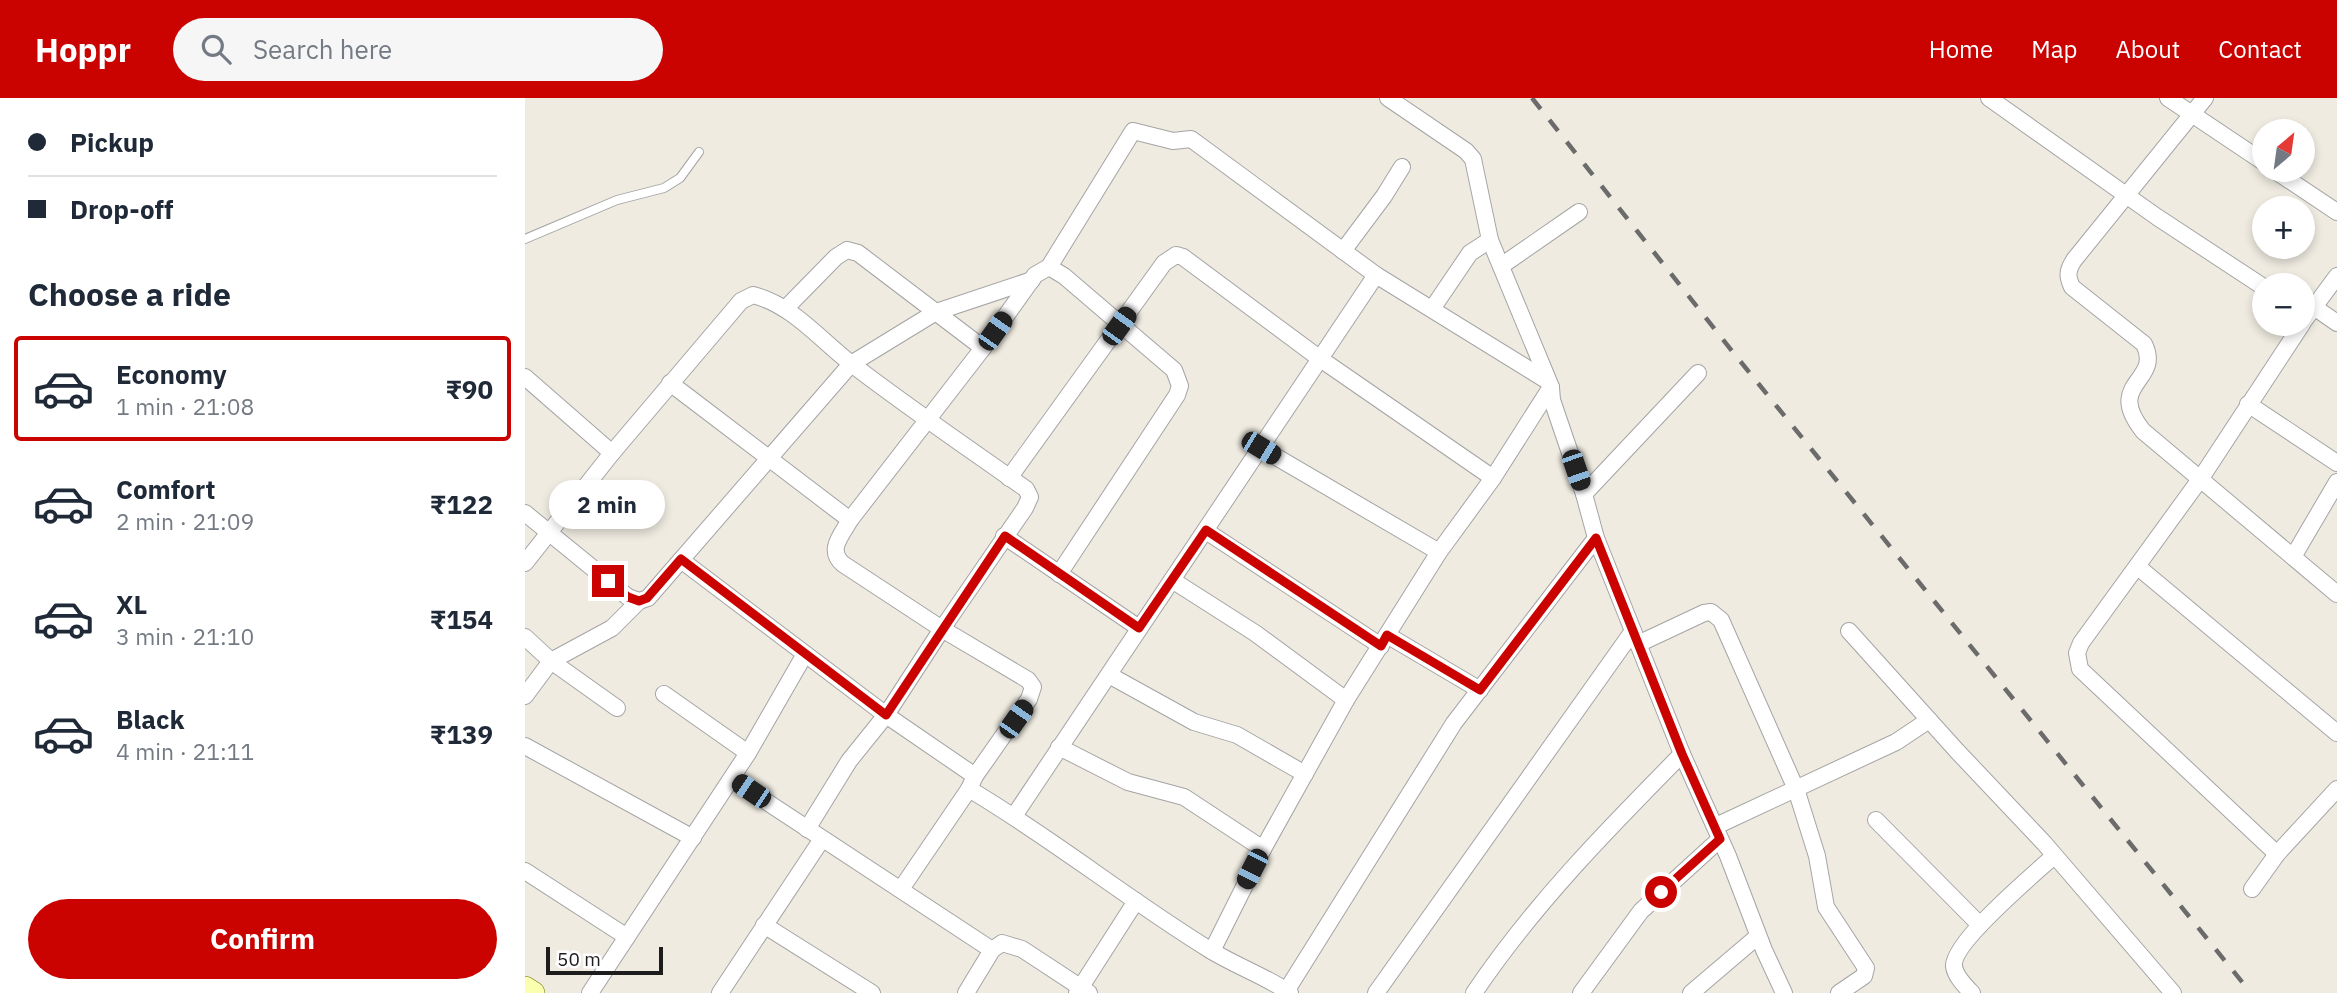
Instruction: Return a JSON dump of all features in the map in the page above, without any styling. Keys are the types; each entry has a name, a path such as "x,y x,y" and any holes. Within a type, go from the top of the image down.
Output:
{"street":[{"path":"1388,98 1466,151 1473,159 1490,240 1548,384 1596,538 1682,754 1718,832 1758,936 1784,993"},
{"path":"1989,98 2252,279"},
{"path":"2168,98 2252,154"},
{"path":"2205,98 2074,260 2067,278 2072,287 2144,344 2149,353 2148,363 2130,394 2128,407 2143,431 2337,594"},
{"path":"901,889 1029,699 1033,687 1028,680 942,628 836,558 834,550 850,520 983,348 1035,275 1049,267 1133,131 1173,141 1191,139 1376,275 1548,384"},
{"path":"1343,251 1402,167"},
{"path":"2292,182 2337,212"},
{"path":"1501,267 1579,212"},
{"path":"1432,309 1470,253 1490,240"},
{"path":"785,309 836,257 847,250 858,253 983,348"},
{"path":"1009,478 1164,263 1176,255 1183,257 1319,358 1493,478"},
{"path":"1049,267 1063,275 1119,326 1174,370 1180,386 1177,395 1059,574"},
{"path":"1014,816 1376,275"},
{"path":"2315,305 2337,276"},
{"path":"525,696 551,661 612,628 639,601 647,598 851,364 936,312 1032,280"},
{"path":"525,563 670,383 741,301 753,295 766,298 785,309 851,364 1026,489 1030,497 1025,508 886,715 849,761 807,829"},
{"path":"2315,319 2337,323"},
{"path":"2277,854 2080,668 2077,653 2081,643 2201,478 2293,336"},
{"path":"1584,494 1698,373"},
{"path":"525,377 612,453"},
{"path":"670,383 850,520"},
{"path":"1212,951 1263,849 1346,700 1439,552 1493,478 1548,384"},
{"path":"2248,404 2337,463"},
{"path":"1261,448 1439,552"},
{"path":"2293,557 2337,482"},
{"path":"525,513 628,597 639,601"},
{"path":"1206,530 1384,641 1480,690"},
{"path":"1005,536 1139,628"},
{"path":"681,559 1014,816 1212,951 1287,992 1454,723 1596,538"},
{"path":"2138,567 2337,733"},
{"path":"1172,580 1255,633 1346,700"},
{"path":"1376,993 1636,637 1711,612 1716,614 1754,690 1796,789 1817,856 1826,907 1866,968 1864,976 1839,993"},
{"path":"1849,631 2054,856 2173,993"},
{"path":"525,637 551,661 617,708"},
{"path":"590,993 732,779 805,654"},
{"path":"1109,675 1194,722 1237,735 1304,774"},
{"path":"664,694 747,753"},
{"path":"1581,993 1641,911 1718,832 1796,789 1896,742 1929,720"},
{"path":"525,746 693,838"},
{"path":"1059,747 1128,782 1184,797 1263,849"},
{"path":"1474,993 1499,957 1598,839 1682,754"},
{"path":"732,779 992,950"},
{"path":"2252,889 2277,854 2337,789"},
{"path":"1876,820 1980,925"},
{"path":"719,993 822,839"},
{"path":"1972,993 1960,980 1954,966 1961,948 1980,925 2054,856"},
{"path":"525,871 627,937"},
{"path":"966,993 992,950 1002,943 1014,945 1082,991 1136,901"},
{"path":"764,925 872,993"},
{"path":"1691,993 1758,936"},
{"path":"525,988 533,993"}],"lane":[{"path":"525,239 617,200 664,188 680,178 699,152"}],"railway":[{"path":"1532,98 1732,351 2251,993"}],"route":[{"path":"608,581 628,597 639,601 647,598 681,559 886,715 1005,536 1139,628 1206,530 1381,646 1387,635 1480,690 1596,538 1682,754 1720,839 1661,892"}]}
